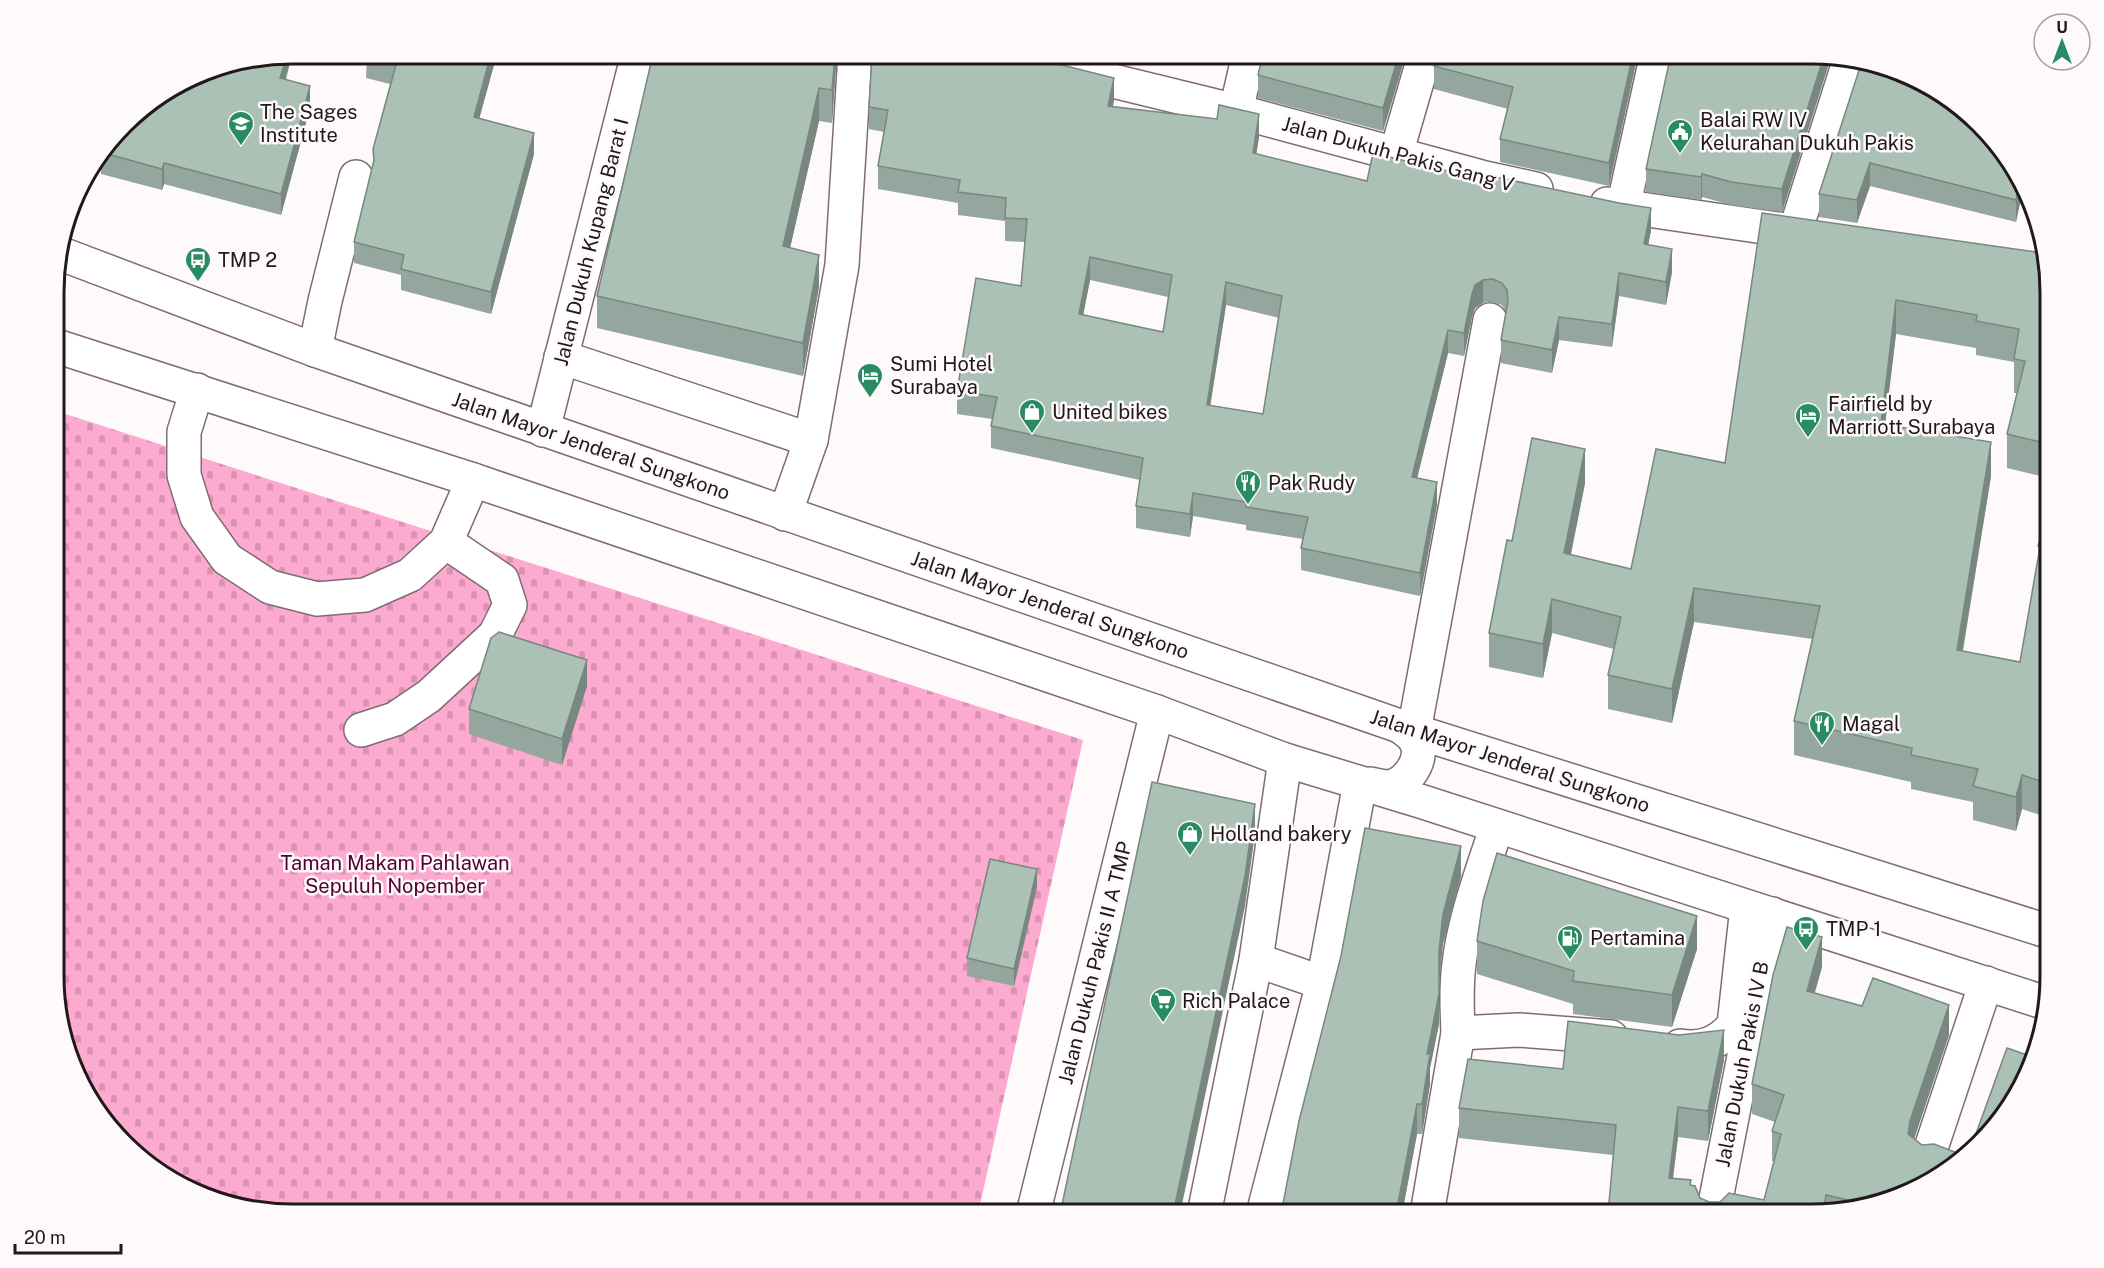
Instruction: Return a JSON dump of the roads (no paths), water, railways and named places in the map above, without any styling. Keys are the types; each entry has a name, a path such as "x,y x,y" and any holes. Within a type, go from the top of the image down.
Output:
{"main road":[{"name":"Jalan Dukuh Kupang Barat I","path":"543,430 635,64"},
{"path":"785,514 812,440 842,265 854,64"},
{"name":"Jalan Dukuh Pakis Gang V","path":"1044,64 1236,111 1481,177 1623,208 1829,237"},
{"path":"1236,111 1247,64"},
{"path":"1396,154 1422,64"},
{"path":"1623,208 1655,64"},
{"path":"1795,232 1847,67"},
{"path":"315,350 356,177"},
{"name":"Jalan Mayor Jenderal Sungkono","path":"67,256 315,350 1407,729 2040,929"},
{"path":"1360,783 1388,787 1400,783 1412,773 1417,759 1418,745 1407,729 1490,320"},
{"path":"64,348 473,480 1157,712 1285,760 1420,801 2038,1000"},
{"path":"561,357 812,440"},
{"path":"197,390 184,432 184,475 197,517 227,559 270,587 317,599 365,595 410,575 446,542 473,480"},
{"path":"361,730 395,719 429,696 495,635 510,605 502,580 446,542"},
{"name":"Jalan Dukuh Pakis II A TMP","path":"1035,1204 1157,712"},
{"path":"1420,801 1425,768 1433,753 1445,741"},
{"path":"1206,1204 1256,960 1285,760"},
{"path":"1266,1204 1323,983 1360,783"},
{"path":"1429,1204 1458,1033 1459,962 1470,911 1497,826"},
{"path":"1458,1033 1519,1030 1581,1033 1687,1047 1708,1045 1723,1038 1734,1026 1760,910"},
{"name":"Jalan Dukuh Pakis IV B","path":"1715,1204 1760,910"},
{"path":"1256,960 1323,983"},
{"path":"1928,1157 1986,983"}],"place":[{"name":"The Sages Institute","path":"241,147"},
{"name":"Balai RW IV Kelurahan Dukuh Pakis","path":"1680,155"},
{"name":"TMP 2","path":"198,283"},
{"name":"Sumi Hotel Surabaya","path":"870,399"},
{"name":"United bikes","path":"1032,435"},
{"name":"Fairfield by Marriott Surabaya","path":"1808,439"},
{"name":"Pak Rudy","path":"1248,506"},
{"name":"Magal","path":"1822,747"},
{"name":"Holland bakery","path":"1190,857"},
{"name":"TMP 1","path":"1806,952"},
{"name":"Pertamina","path":"1570,961"},
{"name":"Rich Palace","path":"1163,1024"}],"park label":[{"name":"Taman Makam Pahlawan Sepuluh Nopember","path":"395,874"}]}
